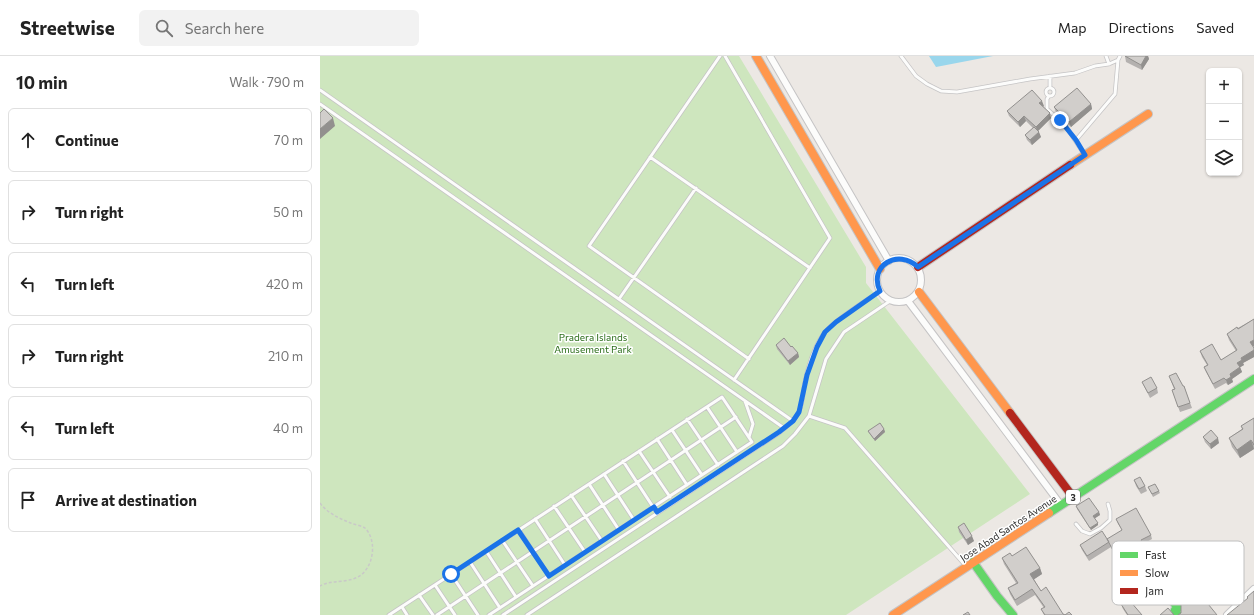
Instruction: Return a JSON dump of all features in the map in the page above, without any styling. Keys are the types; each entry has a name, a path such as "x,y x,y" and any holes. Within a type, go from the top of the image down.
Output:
{"main road":[{"path":"756,56 880,269"},
{"path":"918,267 1148,114"},
{"path":"919,292 1073,497"},
{"name":"Jose Abad Santos Avenue","path":"893,615 1254,379"},
{"path":"969,565 998,596 1013,615"},
{"path":"1176,605 1178,608 1175,610 1178,615"}],"street":[{"path":"770,56 889,261"},
{"path":"901,258 913,262 918,267 922,279 919,292 908,302 901,303 890,301 882,295 880,291 877,283 877,276 880,269 889,261 901,258"},
{"path":"908,302 1061,505"},
{"path":"1017,446 1028,437"},
{"path":"1244,599 1254,589"},
{"path":"1228,615 1238,605"}],"lane":[{"path":"720,56 589,246 749,359"},
{"path":"725,56 830,238 734,380"},
{"path":"901,56 916,76 927,84 941,91 957,92 1075,73 1095,66 1109,64 1118,60"},
{"path":"1106,56 1109,64"},
{"path":"1076,140 1115,94 1118,60 1120,56"},
{"path":"1050,76 1050,88 1054,92 1047,100 1047,109 1065,125 1085,155"},
{"path":"1049,96 1045,92 1046,89 1050,88"},
{"path":"320,90 793,421"},
{"path":"320,104 784,428"},
{"path":"650,157 810,268"},
{"path":"619,299 696,188"},
{"path":"502,615 793,421 799,412 805,381 817,347 825,332 836,322 880,291"},
{"path":"527,615 783,446 795,434 809,416 826,359 839,338 844,332 890,301"},
{"path":"389,615 722,396 752,442 489,615"},
{"path":"745,401 753,424 750,437"},
{"path":"707,407 737,452"},
{"path":"809,416 845,428 969,565"},
{"path":"437,615 736,417"},
{"path":"687,419 718,465"},
{"path":"672,430 702,475"},
{"path":"657,439 687,485"},
{"path":"639,451 670,497"},
{"path":"623,461 657,512"},
{"path":"604,474 634,520"},
{"path":"589,484 619,530"},
{"path":"571,495 602,541"},
{"path":"1076,524 1082,531 1090,534 1101,528 1110,520 1108,504"},
{"path":"554,506 585,552"},
{"path":"535,519 565,565"},
{"path":"518,530 549,576"},
{"path":"502,540 533,586"},
{"path":"486,551 516,597"},
{"path":"470,562 500,608"},
{"path":"451,574 478,615"},
{"path":"435,585 455,615"},
{"path":"419,595 433,615"},
{"path":"402,606 407,615"}],"path":[{"path":"320,503 334,515 364,528 371,539 372,553 369,564 361,574 352,580 325,583 320,586"}],"green space":[{"name":"Pradera Islands Amusement Park","path":"320,56 739,56 866,267 866,283 1030,494 846,615 320,615"}],"water":[{"path":"929,56 993,56 936,67"}],"building":[{"path":"1125,56 1146,56 1141,65"},
{"path":"1077,88 1091,104 1069,122 1054,107"},
{"path":"1032,90 1042,101 1039,103 1050,113 1036,127 1024,116 1018,122 1007,111"},
{"path":"324,109 333,118 320,129 320,113"},
{"path":"1034,127 1039,132 1030,140 1025,135"},
{"path":"1254,319 1254,340 1250,342 1254,350 1241,358 1242,360 1237,363 1240,367 1230,374 1231,377 1226,380 1224,378 1213,384 1204,367 1208,365 1200,351 1212,344 1221,360 1237,350 1227,334 1237,327 1238,329"},
{"path":"784,338 798,353 788,361 776,345"},
{"path":"1176,373 1184,386 1190,403 1178,407 1172,390 1175,389 1169,376"},
{"path":"1151,377 1157,388 1148,393 1142,382"},
{"path":"1254,418 1254,445 1251,440 1237,450 1229,438 1243,429 1241,426"},
{"path":"880,423 884,429 874,439 868,431"},
{"path":"1211,430 1218,438 1210,444 1203,437"},
{"path":"1140,477 1145,486 1139,489 1134,480"},
{"path":"1155,484 1159,491 1152,494 1148,487"},
{"path":"1089,498 1099,512 1093,516 1098,523 1090,528 1076,506"},
{"path":"1136,508 1151,535 1142,541 1112,541 1112,548 1107,539 1122,530 1116,519"},
{"path":"964,523 972,536 966,540 958,527"},
{"path":"1102,531 1109,542 1087,556 1080,545"},
{"path":"1026,547 1040,568 1030,574 1041,591 1046,587 1065,615 1045,615 1041,609 1045,607 1032,589 1015,600 1008,588 1018,583 1002,558 1010,553 1012,556"},
{"path":"1254,591 1254,615 1227,615 1239,605 1244,605 1244,601 1248,598 1247,597"},
{"path":"1122,605 1133,605 1142,615 1128,615"},
{"path":"1181,605 1209,605 1217,615 1178,615 1181,613"},
{"path":"1168,608 1174,615 1160,615"},
{"path":"968,612 970,615 963,615"},
{"path":"1069,612 1072,615 1065,615"}],"traffic: fast":[{"path":"1049,513 1254,379"},
{"path":"973,562 997,596 1013,615"},
{"path":"1176,605 1178,608 1175,610 1178,615"}],"traffic: slow":[{"path":"756,56 880,269"},
{"path":"1070,165 1148,114"},
{"path":"919,292 1010,413"},
{"path":"893,615 1049,513"}],"traffic: jam":[{"path":"918,267 1070,165"},
{"path":"1010,413 1073,497"}],"route":[{"path":"451,574 518,530 549,576 654,507 657,512 779,432 793,421 799,412 807,375 817,347 825,332 836,322 880,291 877,283 877,276 884,264 895,258 901,258 913,262 918,267 1085,155 1076,140 1060,120"}]}
